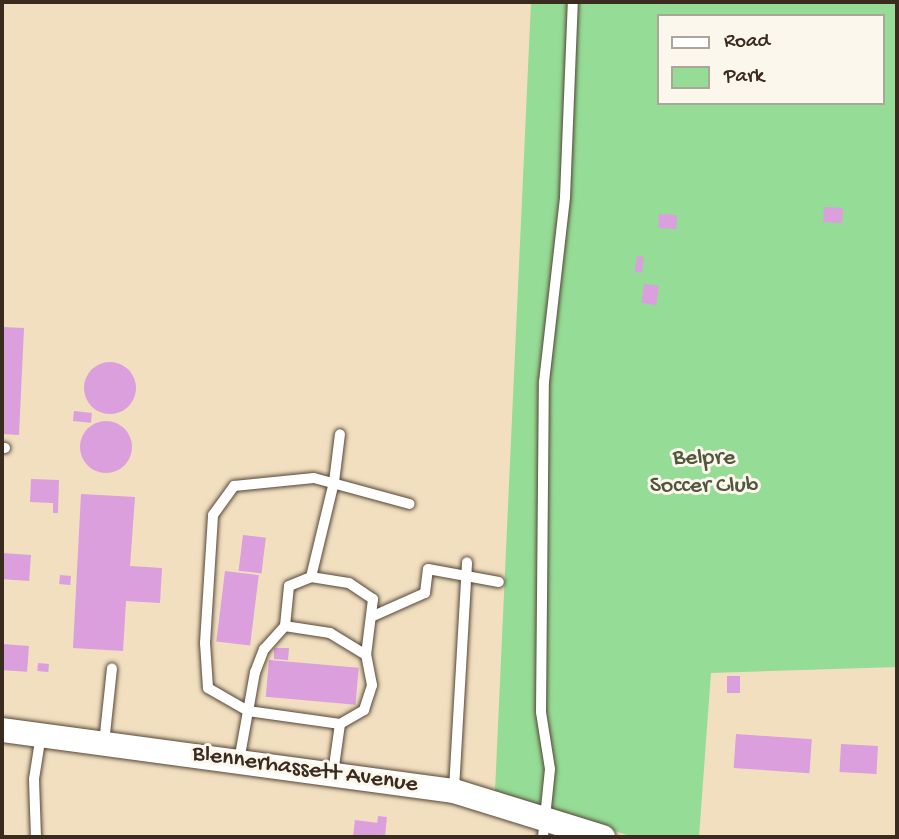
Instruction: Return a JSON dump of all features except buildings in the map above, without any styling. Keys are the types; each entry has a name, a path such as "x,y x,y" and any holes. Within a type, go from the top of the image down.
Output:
{"street":[{"name":"Blennerhassett Avenue","path":"2,730 454,791 544,827 603,837"}],"lane":[{"path":"544,827 550,769 541,712 544,383 565,197 573,2"},
{"path":"311,577 334,482 340,434"},
{"path":"239,761 248,711 255,672 264,649 285,626 289,586 311,577 349,583 373,599 366,655 372,685 364,710 340,724 248,711 208,688 205,643 214,515 234,486 314,478 410,504"},
{"path":"454,791 467,562"},
{"path":"371,617 425,593 428,569 499,582"},
{"path":"285,626 330,633 366,655"},
{"path":"104,743 112,668"},
{"path":"333,773 340,724"},
{"path":"36,837 34,779 41,735"}],"green space":[{"name":"Belpre Soccer Club","path":"531,2 897,2 897,667 711,673 699,837 633,837 495,791"}]}
